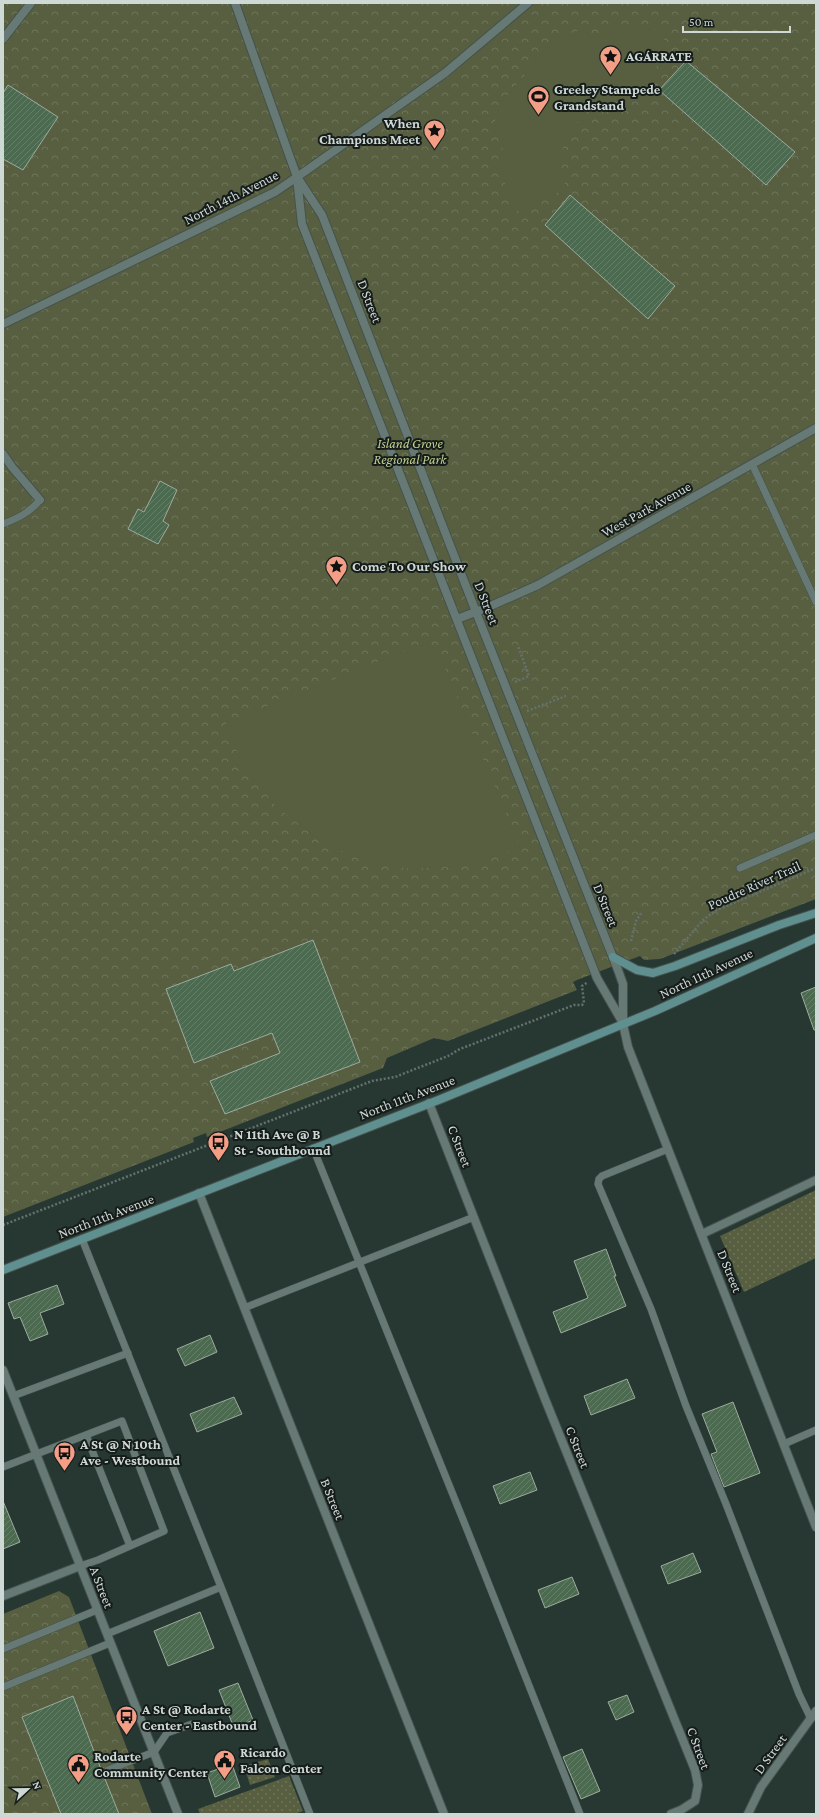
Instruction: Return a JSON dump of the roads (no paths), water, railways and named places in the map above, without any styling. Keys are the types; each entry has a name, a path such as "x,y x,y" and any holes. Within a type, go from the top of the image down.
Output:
{"main road":[{"path":"613,957 637,970 653,972 674,966 779,925 816,913"},
{"name":"North 11th Avenue","path":"3,1270 429,1103 624,1024 816,938"}],"street":[{"path":"4,36 32,3"},
{"name":"D Street","path":"235,3 297,176 322,215 476,612 613,957 623,984 624,1024 628,1047 816,1527"},
{"name":"North 14th Avenue","path":"3,324 275,192 445,73 528,3"},
{"name":"D Street","path":"297,176 302,224 597,978 624,1024"},
{"name":"West Park Avenue","path":"457,619 538,585 816,428"},
{"path":"3,454 40,500"},
{"name":"C Street","path":"429,1103 545,1399 695,1770 698,1786 694,1801 672,1814"},
{"path":"702,1234 816,1180"},
{"name":"B Street","path":"199,1193 444,1814"},
{"name":"A Street","path":"3,1370 178,1814"},
{"path":"3,1596 80,1566"},
{"name":"D Street","path":"748,1814 761,1787 814,1720 816,1711"}],"lane":[{"path":"752,464 816,602"},
{"path":"3,524 26,514 40,500"},
{"path":"740,868 816,835"},
{"path":"312,1148 466,1527 580,1814"},
{"path":"668,1149 602,1176 599,1179 598,1184 651,1309 686,1406 726,1504 799,1694 814,1720"},
{"path":"244,1308 474,1217"},
{"path":"82,1239 310,1814"},
{"path":"13,1396 128,1353"},
{"path":"3,1467 122,1421 164,1531 80,1566"},
{"path":"784,1444 816,1430"},
{"path":"86,1435 130,1546"},
{"path":"107,1634 221,1587"},
{"path":"3,1649 97,1610"},
{"path":"3,1687 110,1643"},
{"path":"108,1770 154,1752 167,1733 192,1724"}],"place":[{"name":"AGÁRRATE","path":"610,76"},
{"name":"Greeley Stampede Grandstand","path":"539,116"},
{"name":"When Champions Meet","path":"435,150"},
{"name":"Come To Our Show","path":"336,586"},
{"name":"N 11th Ave @ B St - Southbound","path":"218,1162"},
{"name":"A St @ N 10th Ave - Westbound","path":"65,1472"},
{"name":"A St @ Rodarte Center - Eastbound","path":"126,1736"},
{"name":"Ricardo Falcon Center","path":"224,1780"},
{"name":"Rodarte Community Center","path":"78,1784"}],"park label":[{"name":"Island Grove Regional Park","path":"410,452"}]}
